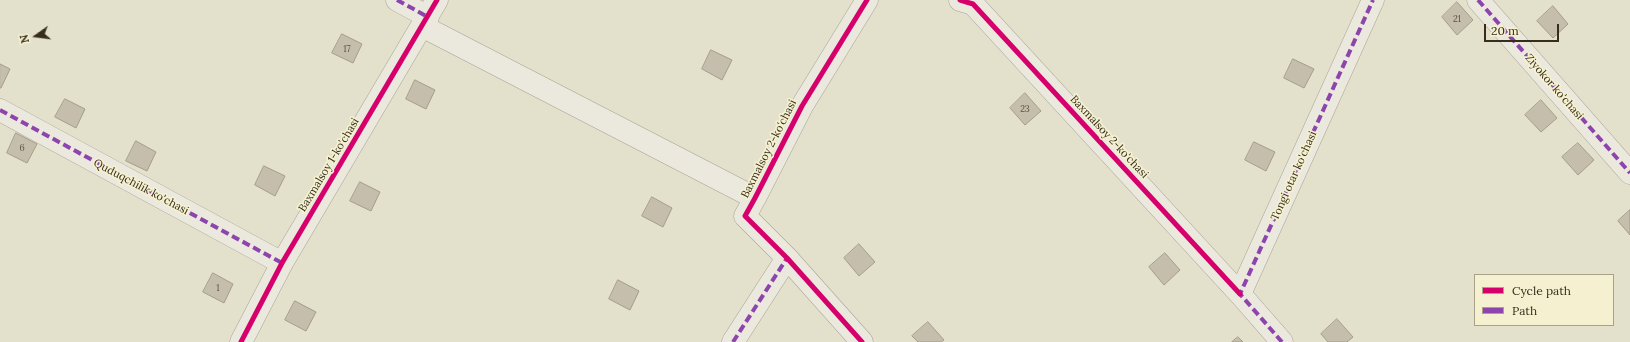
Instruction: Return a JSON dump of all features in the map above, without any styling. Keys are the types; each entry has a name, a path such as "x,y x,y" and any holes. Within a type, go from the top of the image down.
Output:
{"street":[{"path":"396,0 429,14 755,198"},
{"name":"Baxmalsoy 2-ko'chasi","path":"786,258 745,216 802,106 867,0"},
{"name":"Baxmalsoy 2-ko'chasi","path":"960,0 972,4 1240,294"},
{"name":"Tongi otar ko'chasi","path":"1240,294 1373,0"},
{"name":"Ziyokor ko'chasi","path":"1478,0 1630,173"},
{"name":"Baxmalsoy 1-ko'chasi","path":"241,342 282,263 429,14"},
{"name":"Quduqchilik ko'chasi","path":"0,110 282,263"},
{"path":"733,342 786,258 862,342"},
{"path":"1240,294 1282,342"}],"building":[{"path":"1457,2 1473,20 1457,35 1442,17"},
{"path":"1553,6 1568,24 1553,38 1537,21"},
{"path":"342,34 362,44 353,63 332,53"},
{"path":"711,50 732,60 722,80 702,69"},
{"path":"1293,59 1314,69 1304,88 1284,78"},
{"path":"0,64 10,69 1,88 0,88"},
{"path":"415,80 435,90 426,109 406,99"},
{"path":"1025,93 1041,111 1025,125 1010,108"},
{"path":"65,99 85,109 76,128 55,117"},
{"path":"1541,100 1557,118 1541,132 1525,115"},
{"path":"16,133 37,144 27,163 7,153"},
{"path":"136,141 156,152 147,171 126,161"},
{"path":"1254,142 1275,152 1266,171 1245,160"},
{"path":"1578,143 1594,160 1578,175 1562,157"},
{"path":"264,166 285,176 275,196 255,185"},
{"path":"360,182 380,192 371,211 350,201"},
{"path":"652,197 672,208 663,227 642,216"},
{"path":"1630,210 1630,235 1618,221"},
{"path":"859,244 875,262 859,276 844,258"},
{"path":"1165,253 1180,270 1164,285 1149,267"},
{"path":"213,273 233,284 224,303 203,292"},
{"path":"618,280 639,291 630,310 609,299"},
{"path":"295,301 316,312 306,331 285,320"},
{"path":"1337,319 1353,337 1347,342 1328,342 1321,334"},
{"path":"928,322 944,340 941,342 918,342 912,336"},
{"path":"1238,337 1243,342 1232,342"}],"marked path":[{"path":"397,0 428,17"},
{"path":"1282,342 1240,294 1373,0"},
{"path":"1478,0 1630,173"},
{"path":"0,110 282,263"},
{"path":"733,342 787,258 788,260"}],"cycle path":[{"path":"241,342 282,263 437,0"},
{"path":"862,342 787,258 745,216 802,106 867,0"},
{"path":"960,0 973,4 1240,294"}]}
